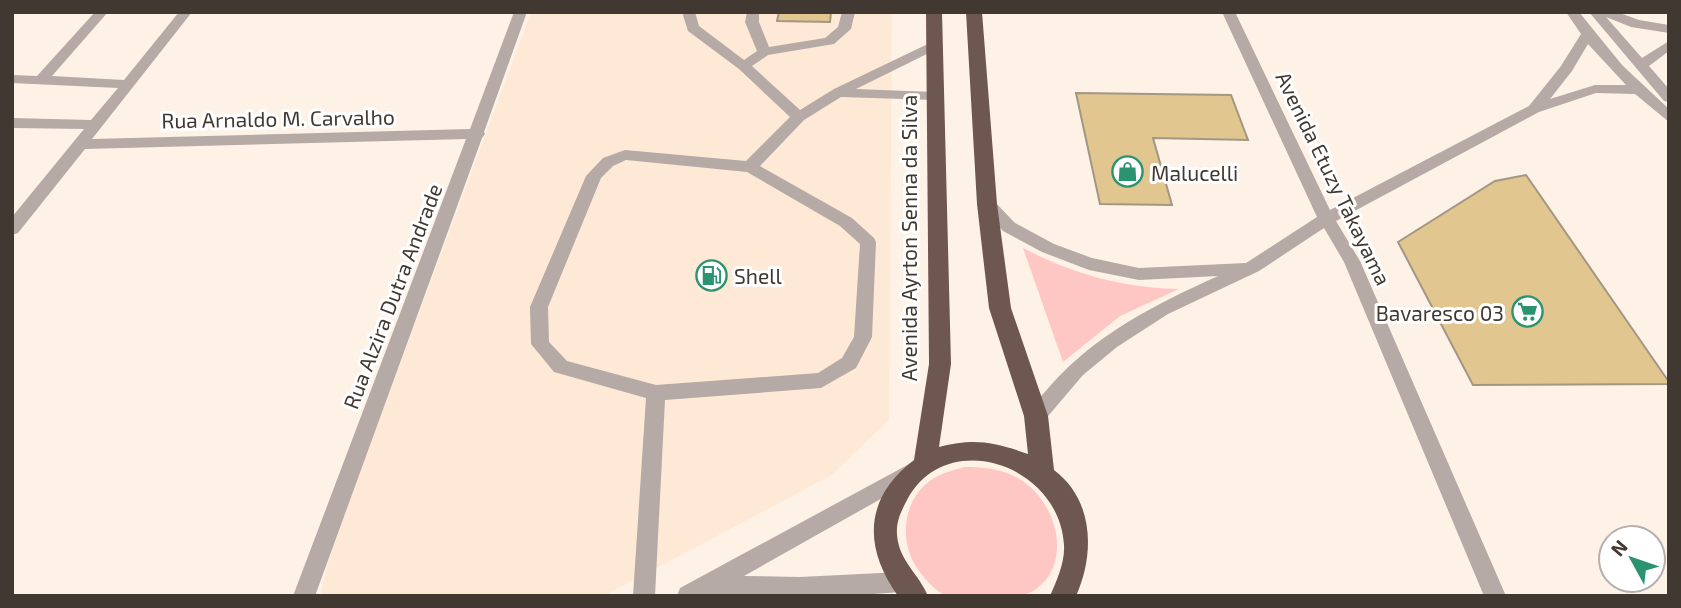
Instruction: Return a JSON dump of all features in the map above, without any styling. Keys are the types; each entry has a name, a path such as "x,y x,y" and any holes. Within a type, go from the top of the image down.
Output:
{"highway":[{"name":"Avenida Ayrton Senna da Silva","path":"918,467 940,364 934,12"},
{"path":"974,12 987,204 1000,308 1035,416 1042,475"},
{"path":"908,589 887,552 885,522 894,494 918,467 934,457 961,450 989,451 1017,459 1042,475 1062,496 1073,518 1077,542 1075,583 1063,596"}],"street":[{"path":"40,80 102,12"},
{"path":"12,229 186,12"},
{"name":"Rua Alzira Dutra Andrade","path":"304,596 478,134 521,12"},
{"path":"688,12 693,29 744,66 799,117"},
{"path":"753,12 752,23 764,52"},
{"path":"744,66 764,52 829,41 844,29 849,12"},
{"name":"Avenida Etuzy Takayama","path":"1228,12 1326,219 1352,261 1496,596"},
{"path":"1572,12 1587,35 1637,90 1669,117"},
{"path":"1595,12 1669,98"},
{"path":"1605,12 1636,24 1669,29"},
{"path":"1534,109 1567,68 1587,35"},
{"path":"1642,64 1669,45"},
{"path":"750,167 799,117 839,92 934,46"},
{"path":"12,79 128,84"},
{"path":"1035,416 1076,370 1111,342 1162,309 1253,267 1326,219 1534,109 1595,89 1637,90"},
{"path":"839,92 934,96"},
{"path":"12,123 95,125"},
{"name":"Rua Arnaldo M. Carvalho","path":"79,144 478,134"},
{"path":"625,155 750,167 846,222 868,242 863,337 849,363 821,380 656,393 561,367 540,344 539,307 594,176 608,162 625,155"},
{"path":"987,204 1009,227 1048,248 1089,264 1139,274 1253,267"},
{"path":"644,596 656,393"},
{"path":"688,596 918,467"},
{"path":"710,586 908,589"}],"shaded area":[{"path":"531,12 892,12 889,420 832,475 604,596 320,596 332,547"},
{"path":"1023,248 1099,278 1138,286 1179,289 1120,316 1063,362"},
{"path":"964,467 990,469 1015,476 1039,496 1047,509 1053,523 1057,552 1054,566 1047,578 1031,592 1014,596 947,596 931,585 913,561 906,538 912,503 930,481"}],"building":[{"path":"779,12 831,12 830,22 777,21"},
{"name":"Malucelli","path":"1076,93 1231,95 1248,140 1153,138 1172,205 1100,204"},
{"name":"Bavaresco 03","path":"1526,175 1669,384 1473,385 1398,242 1495,181"}],"place":[{"name":"Malucelli","path":"1128,172"},
{"name":"Shell","path":"711,275"},
{"name":"Bavaresco 03","path":"1527,312"}]}
